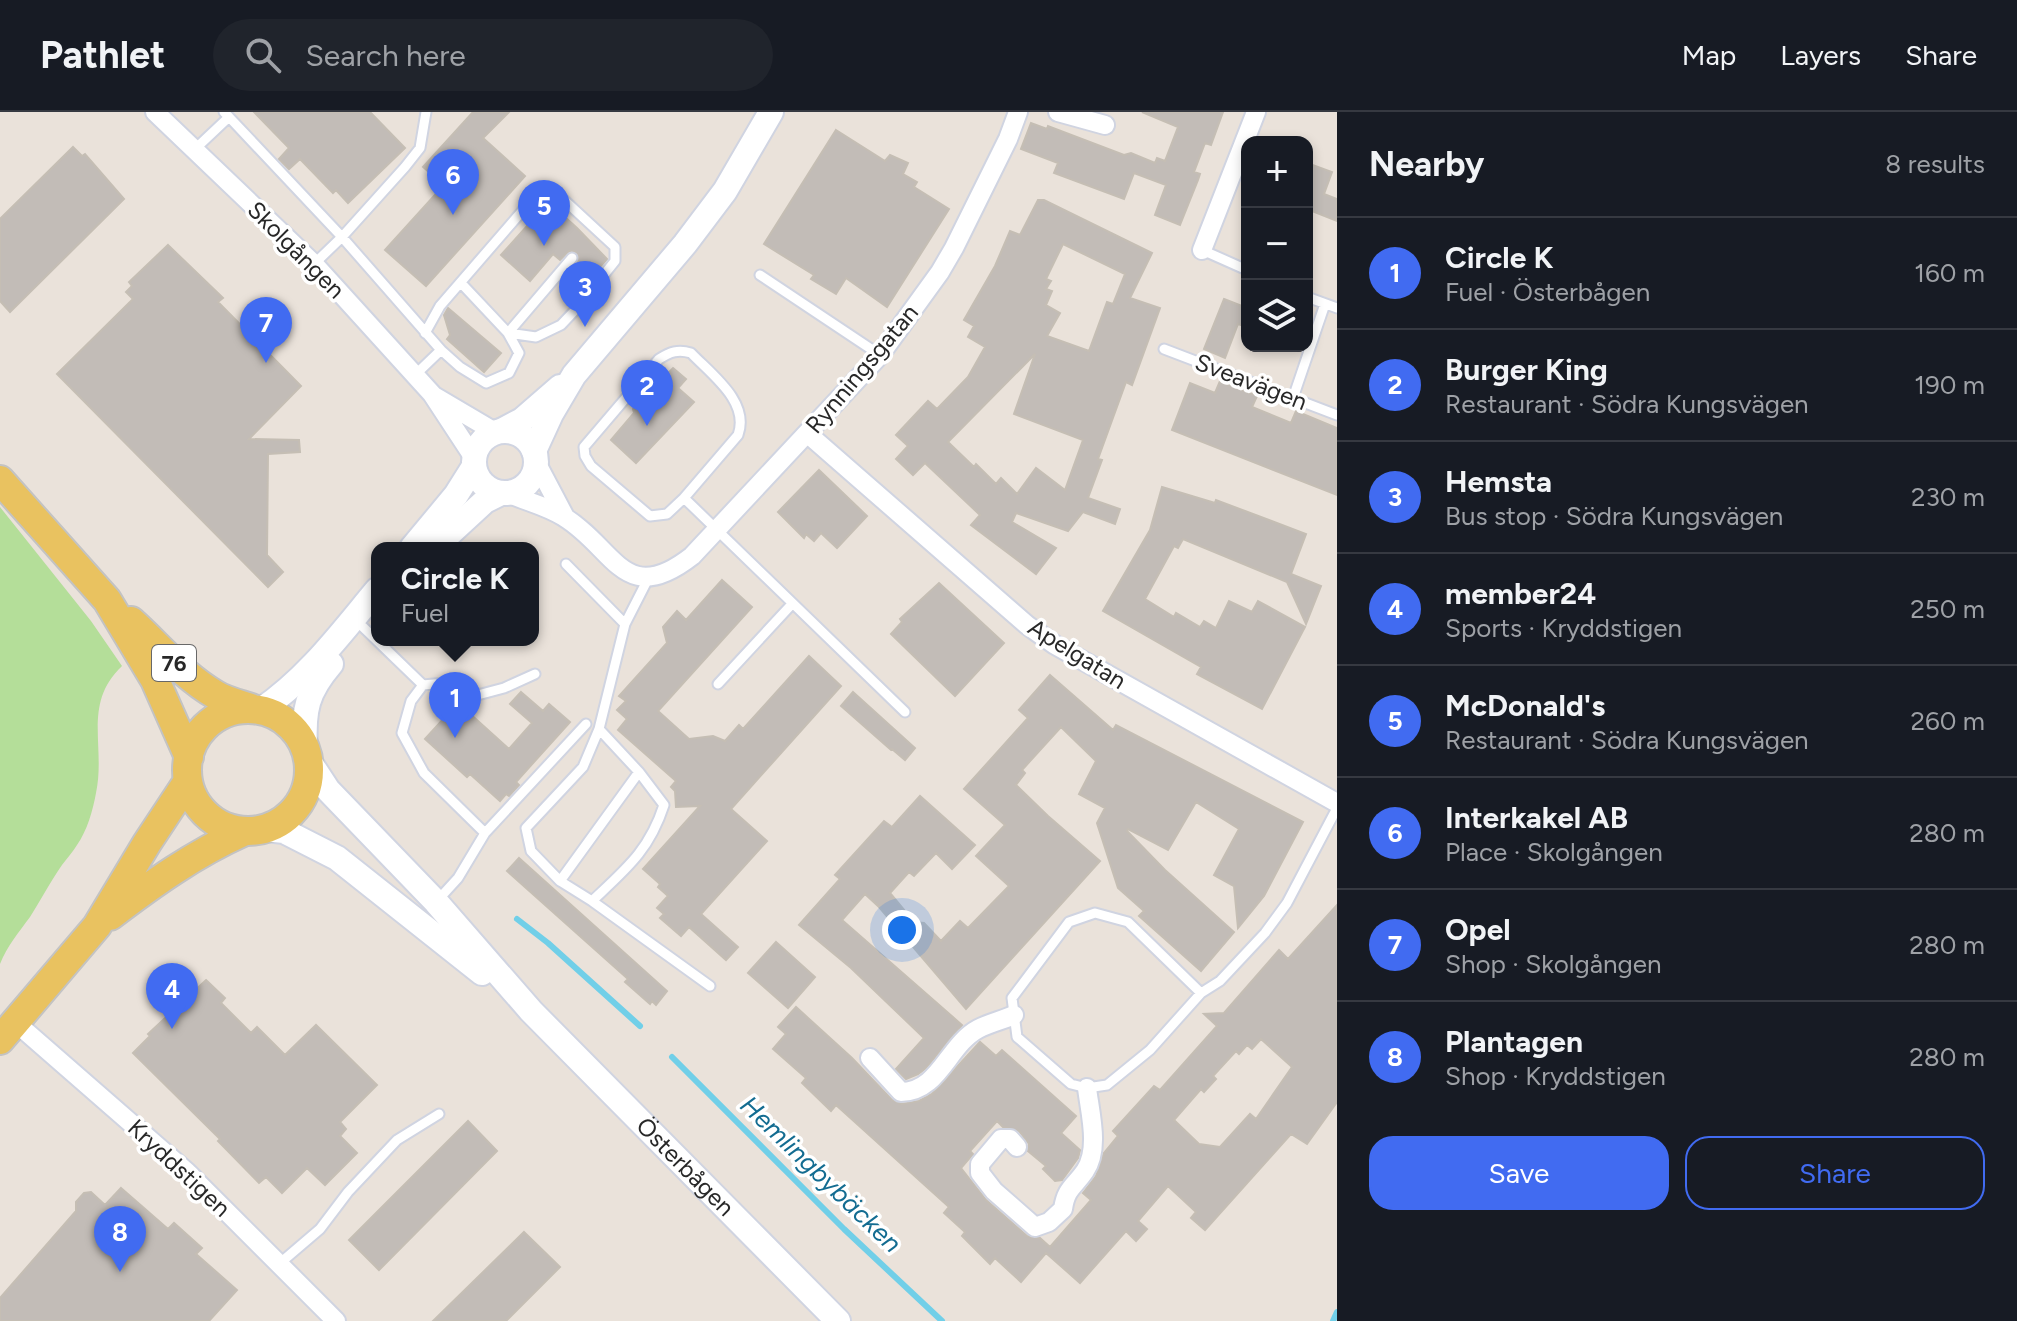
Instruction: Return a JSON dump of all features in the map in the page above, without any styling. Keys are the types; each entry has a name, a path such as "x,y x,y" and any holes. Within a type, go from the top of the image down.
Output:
{"main road":[{"path":"417,542 456,495 474,463 479,443 522,420 574,375 685,244 725,191 771,112"},
{"path":"441,542 485,501 520,489 529,482 551,414 574,375"},
{"path":"499,431 522,436 535,456"},
{"path":"474,463 481,483 504,493"},
{"name":"76","path":"0,480 107,600 174,663 217,696 256,709"},
{"path":"8,1031 97,926 188,769 192,746 200,731 227,712 256,709 280,697 320,660 371,597"},
{"name":"76","path":"107,600 155,680 188,769"},
{"path":"97,926 158,880 222,842 290,815 301,803 310,775 304,714 313,687 370,619"},
{"path":"256,709 287,722 298,733 307,754"},
{"name":"Österbågen","path":"307,754 328,790 436,902 531,1011 838,1321"},
{"path":"188,769 199,809 212,822 227,829 254,830"},
{"name":"Österbågen","path":"254,830 284,831 337,858 531,1011"}],"street":[{"name":"Skolgången","path":"155,112 314,264 415,375 432,394 474,463"},
{"name":"Rynningsgatan","path":"648,579 672,571 692,556 880,355 954,248 1008,139 1018,112"},
{"path":"1058,112 1105,125"},
{"path":"1202,250 1256,112"},
{"name":"Skolgången","path":"432,394 499,431"},
{"name":"Apelgatan","path":"808,434 1027,625 1055,645 1337,806"},
{"path":"535,456 565,517"},
{"path":"504,493 565,517 629,572 648,579"},
{"path":"870,1058 901,1092 915,1092 976,1029 1014,1015"},
{"name":"Kryddstigen","path":"8,1031 187,1172 335,1321"},
{"path":"1017,1147 1010,1139 1001,1139 980,1164 980,1173 1020,1217 1035,1227 1042,1226 1063,1209 1066,1193 1086,1170 1091,1157 1092,1128 1087,1088"}],"lane":[{"path":"314,264 342,237 420,148 426,112"},
{"path":"194,150 226,114 342,237 441,350 460,367 486,383 509,373 519,353 508,333 461,283"},
{"path":"425,333 440,306 530,202 543,194 563,199 615,247 615,261 561,325 536,337 508,333"},
{"path":"1202,250 1241,267"},
{"path":"508,333 572,258"},
{"path":"760,275 880,355"},
{"path":"1313,299 1337,308"},
{"path":"1293,398 1325,304"},
{"name":"Sveavägen","path":"1164,349 1337,415"},
{"path":"415,375 441,350"},
{"path":"681,350 691,353 733,397 740,412 741,425 738,435 684,498 667,514 650,516 591,466 584,447 659,359 681,350"},
{"path":"684,498 905,712"},
{"path":"566,564 625,624"},
{"path":"648,579 625,624 599,729 583,767 526,828 531,851 560,881 710,986"},
{"path":"718,684 792,604"},
{"path":"392,646 423,685"},
{"path":"485,833 424,773 402,733 411,701 423,685 455,682 474,696 504,688 535,674"},
{"path":"436,902 458,878 485,833 586,724"},
{"path":"592,901 631,865 655,833 664,805 639,772 599,729"},
{"path":"560,881 639,772"},
{"name":"Apelgatan","path":"1087,1088 1107,1085 1150,1050 1201,993 1220,981 1265,933 1287,903 1337,806"},
{"path":"1087,1088 1071,1084 1017,1037 1012,998 1069,922 1095,913 1128,922 1201,993"},
{"path":"279,1264 320,1229 348,1192 397,1140 439,1114"}],"green space":[{"path":"0,507 91,621 122,666 102,695 98,726 98,776 87,827 0,964"}],"building":[{"path":"254,112 370,112 405,148 348,203 336,190 333,193 300,159 289,169 279,159 289,148"},
{"path":"473,112 509,112 483,138 525,176 426,286 385,250 444,185 423,167"},
{"path":"1142,112 1223,112 1211,145 1205,143 1194,172 1200,174 1180,225 1155,215 1166,185 1134,173 1124,199 1054,173 1058,163 1021,149 1031,123 1047,129 1048,126 1124,155 1131,153 1155,163 1157,158 1165,161 1178,127"},
{"path":"836,130 885,161 890,155 908,163 903,174 917,182 914,187 949,209 887,307 846,278 836,294 811,279 814,275 764,244"},
{"path":"73,147 82,156 85,154 124,199 10,312 0,301 0,219"},
{"path":"1313,165 1332,172 1324,194 1337,199 1337,221 1313,211"},
{"path":"1038,200 1044,200 1152,253 1130,298 1160,308 1132,385 1126,382 1098,459 1102,460 1088,498 1120,509 1115,524 1083,512 1068,531 1016,513 1012,522 1056,548 1036,574 971,525 980,515 925,463 913,475 896,459 908,446 896,435 928,401 937,409 968,377 985,347 968,337 974,326 964,320 995,266 1010,231 1020,235","holes":["1063,244 1125,274 1113,304 1107,302 1089,351 1047,336 1060,313 1046,305 1052,291 1046,289 1051,281 1046,279","1035,354 1014,414 1083,440 1065,490 1036,468 1017,494 1001,478 996,484 948,442"]},
{"path":"548,206 554,211 556,209 607,259 591,277 577,264 579,256 574,251 569,251 560,260 553,254 530,281 501,255"},
{"path":"168,245 223,298 218,302 301,386 249,439 299,440 300,452 268,454 267,555 283,572 268,587 57,374 133,299 126,292 132,286 129,282"},
{"path":"1224,299 1241,306 1241,325 1238,324 1225,358 1204,349"},
{"path":"448,308 501,353 484,372 447,339 450,335 444,315"},
{"path":"673,368 686,379 678,388 694,402 636,463 611,440 634,413 633,409"},
{"path":"1220,381 1257,396 1252,407 1291,423 1296,411 1337,428 1337,495 1172,430 1190,383 1215,393"},
{"path":"819,470 867,516 837,548 821,533 814,541 806,534 804,538 778,512"},
{"path":"1162,487 1215,503 1216,500 1306,534 1291,574 1321,586 1306,624 1287,582 1183,539 1178,548 1174,546 1145,599 1174,617 1176,613 1200,627 1204,621 1216,628 1229,601 1252,612 1258,601 1305,627 1262,709 1197,674 1201,667 1103,611 1150,530"},
{"path":"722,580 752,607 658,711 689,739 713,736 725,741 739,725 743,729 809,656 841,686 731,809 767,841 701,914 738,947 726,960 689,927 681,936 660,918 664,914 657,908 668,896 643,869 700,806 676,807 675,791 671,787 676,781 618,730 627,719 617,710 626,701 619,696 667,643 663,627 677,611 686,620"},
{"path":"939,583 1004,643 955,696 891,634 902,622 900,619"},
{"path":"1050,675 1113,730 1116,725 1303,822 1264,896 1238,928 1234,886 1214,875 1239,829 1196,802 1168,850 1128,829 1165,870 1234,932 1201,971 1139,916 1144,911 1118,888 1097,823 1105,808 1079,794 1096,761 1061,727 1022,770 1025,773 1016,785 1100,861 966,1009 865,894 842,920 962,1025 926,1068 906,1079 896,1069 924,1038 851,968 799,925 840,879 835,875 884,821 892,827 920,796 975,845 952,869 936,853 914,876 909,872 890,893 914,922 924,923 941,941 960,921 968,928 1009,886 976,856 1005,825 964,789 1028,718 1019,710"},
{"path":"521,692 543,711 549,704 570,722 516,782 519,785 500,801 470,774 467,777 425,739 458,703 509,749 532,723 510,704"},
{"path":"853,692 915,748 905,760 841,706"},
{"path":"519,858 667,991 656,1005 652,1001 650,1004 625,982 628,979 507,871"},
{"path":"1337,905 1337,1102 1307,1144 1291,1134 1205,1230 1191,1218 1196,1212 1168,1186 1138,1221 1147,1229 1136,1241 1126,1231 1080,1283 1046,1253 1021,1282 995,1258 990,1264 962,1236 965,1232 944,1213 949,1207 836,1105 831,1111 802,1083 806,1078 773,1049 786,1034 778,1027 796,1007 892,1100 902,1104 919,1101 932,1094 980,1042 996,1056 1002,1050 1076,1116 1061,1133 1080,1150 1078,1158 1062,1180 1055,1181 1043,1169 1046,1166 1028,1151 1029,1144 1019,1131 1003,1127 997,1121 970,1151 973,1154 961,1168 986,1200 1027,1236 1040,1238 1050,1247 1091,1200 1083,1193 1096,1176 1104,1153 1118,1136 1113,1131 1154,1086 1160,1090 1217,1026 1204,1014 1224,1013 1279,950 1288,959","holes":["1261,1039 1292,1067 1256,1119 1250,1114 1220,1147 1199,1144 1174,1120 1201,1089 1204,1092 1216,1079 1213,1076 1236,1051 1239,1054 1247,1045 1252,1049"]},
{"path":"776,942 815,977 788,1008 748,973"},
{"path":"206,980 225,998 221,1003 251,1033 257,1027 285,1055 316,1025 377,1085 340,1122 346,1129 340,1136 357,1153 325,1185 307,1168 282,1193 266,1177 259,1183 218,1141 220,1139 133,1053 150,1036 148,1034"},
{"path":"468,1121 497,1151 379,1270 349,1240"},
{"path":"121,1188 168,1229 174,1223 202,1248 196,1254 237,1290 209,1321 0,1321 0,1298 76,1211 76,1202 84,1193 91,1192 105,1205"},
{"path":"524,1232 560,1267 506,1321 433,1321"}],"waterway":[{"name":"Hemlingbybäcken","path":"517,919 640,1026"},
{"name":"Hemlingbybäcken","path":"672,1057 844,1229 942,1321"},
{"name":"Hemlingbybäcken","path":"1333,1321 1337,1312"}],"place":[{"name":"Interkakel AB","path":"453,215"},
{"name":"McDonald's","path":"544,246"},
{"name":"Hemsta","path":"585,327"},
{"name":"Opel","path":"266,363"},
{"name":"Burger King","path":"647,426"},
{"name":"Circle K","path":"455,738"},
{"name":"member24","path":"172,1029"},
{"name":"Plantagen","path":"120,1272"}]}
